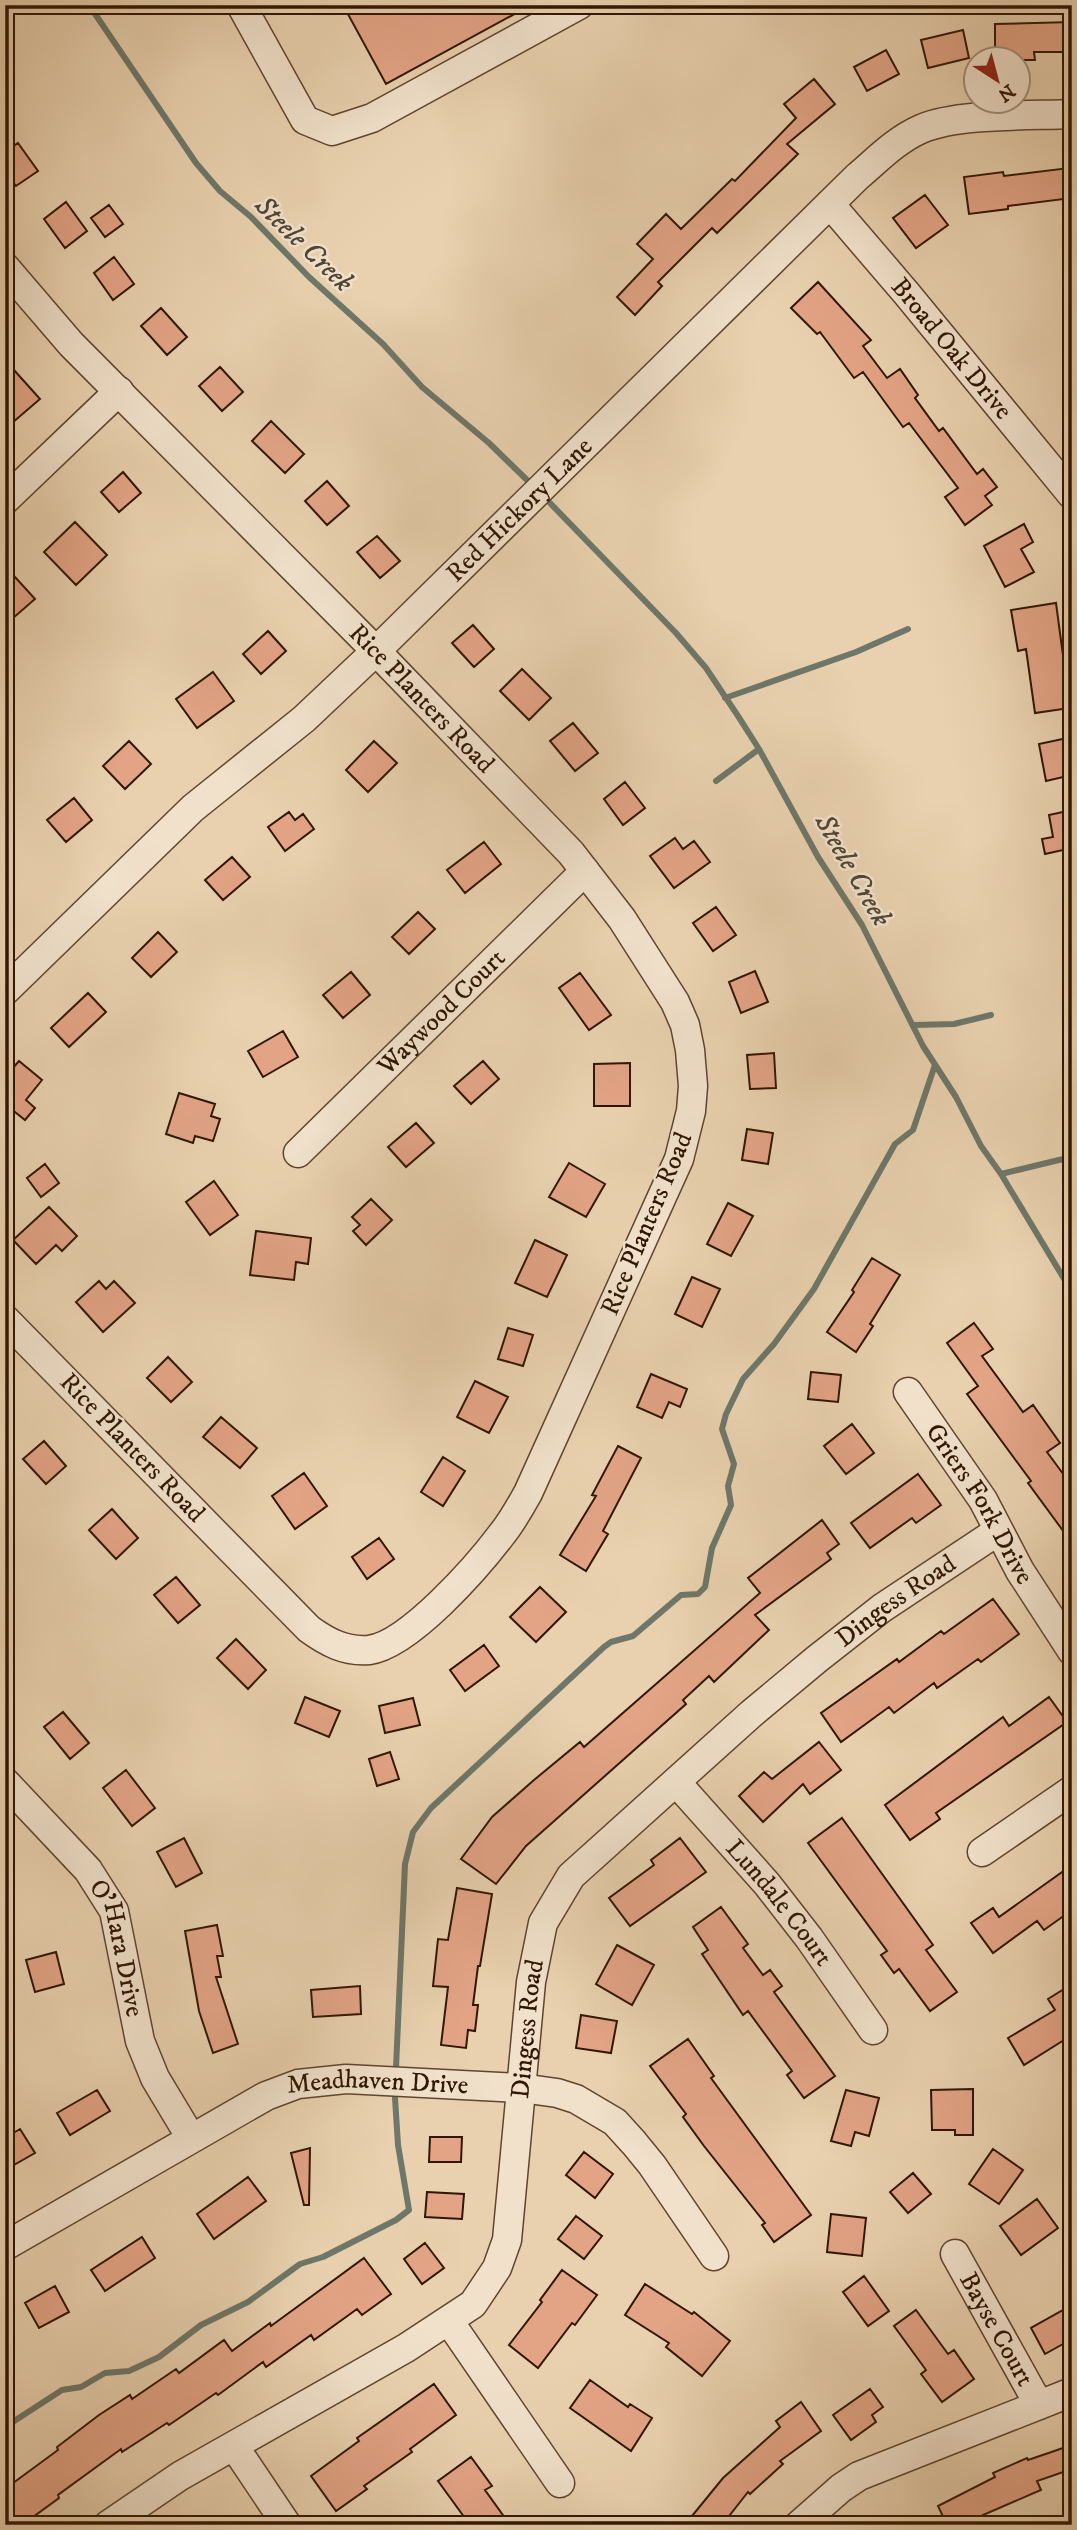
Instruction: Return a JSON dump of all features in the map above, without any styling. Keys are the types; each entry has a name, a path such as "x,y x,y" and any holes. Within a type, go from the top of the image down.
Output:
{"street":[{"path":"241,5 305,120 332,131 372,118 579,5"},
{"name":"Red Hickory Lane","path":"5,992 193,808 304,719 376,651 830,204 895,144 936,124 983,118 1072,114"},
{"name":"Broad Oak Drive","path":"830,204 1072,494"},
{"name":"Rice Planters Road","path":"5,267 64,335 376,651 553,834 585,871 676,1002 685,1025 693,1086 687,1133 679,1158 528,1493 504,1532 479,1564 416,1624 387,1644 371,1650 342,1647 324,1640 309,1629 5,1320"},
{"path":"5,500 119,391"},
{"name":"Waywood Court","path":"298,1153 585,871"},
{"name":"Griers Fork Drive","path":"908,1392 983,1500 1020,1571 1072,1651"},
{"name":"Dingess Road","path":"108,2525 180,2476 406,2348 473,2304 496,2268 507,2240 531,1982 543,1923 571,1876 603,1844 817,1658 882,1608 998,1531"},
{"name":"O'Hara Drive","path":"5,1782 88,1870 110,1902 124,1950 140,2040 156,2078 191,2138"},
{"name":"Lundale Court","path":"676,1782 767,1884 809,1938 873,2030"},
{"path":"982,1852 1072,1790"},
{"name":"Meadhaven Drive","path":"5,2246 266,2096 298,2084 346,2080 521,2088 557,2093 597,2109 615,2122 652,2165 714,2256"},
{"name":"Bayse Court","path":"955,2254 1039,2405"},
{"path":"449,2321 559,2483"},
{"path":"799,2525 859,2476 1072,2392"},
{"path":"234,2446 287,2525"}],"building":[{"path":"343,5 531,5 386,84"},
{"path":"1072,22 1072,52 1034,52 1035,60 1032,60 1032,46 995,46 995,24"},
{"path":"963,30 966,46 962,46 962,60 928,68 921,40"},
{"path":"886,50 899,74 867,91 854,67"},
{"path":"814,79 835,104 787,144 798,154 717,233 712,228 658,282 662,286 635,315 617,297 653,259 637,244 666,214 681,229 732,179 735,181 796,118 784,104"},
{"path":"18,143 38,171 16,186 5,171 5,152"},
{"path":"1069,168 1072,198 969,214 964,177 1003,172 1004,176"},
{"path":"925,195 948,225 916,248 893,218"},
{"path":"66,202 87,231 65,248 44,219"},
{"path":"109,205 123,224 105,237 91,218"},
{"path":"114,257 134,284 113,300 94,273"},
{"path":"818,282 871,340 863,346 887,378 900,369 918,395 915,398 939,431 943,428 977,474 983,469 997,487 985,496 992,505 965,525 945,497 958,488 909,423 903,427 863,372 854,378 820,332 817,334 791,308"},
{"path":"161,308 187,337 167,355 141,326"},
{"path":"5,360 40,399 5,429"},
{"path":"220,367 243,392 222,411 199,386"},
{"path":"271,421 304,454 285,473 252,441"},
{"path":"123,472 141,493 119,512 101,492"},
{"path":"327,481 349,506 327,525 305,501"},
{"path":"75,522 107,555 76,585 44,552"},
{"path":"1024,524 1033,542 1021,549 1034,572 1005,587 984,546"},
{"path":"377,536 400,561 380,578 357,552"},
{"path":"15,577 35,599 5,625 5,586"},
{"path":"1056,603 1070,708 1035,713 1026,649 1018,651 1011,610"},
{"path":"473,625 494,649 474,667 452,643"},
{"path":"268,631 286,651 261,674 243,654"},
{"path":"522,669 551,698 529,720 500,691"},
{"path":"213,672 234,701 197,728 176,699"},
{"path":"573,723 598,753 575,771 550,741"},
{"path":"1072,737 1072,775 1046,781 1039,744"},
{"path":"129,741 151,764 125,789 103,766"},
{"path":"374,741 397,763 368,792 346,770"},
{"path":"625,782 645,808 623,825 604,799"},
{"path":"74,798 92,820 66,842 47,820"},
{"path":"1072,810 1072,848 1045,854 1042,839 1053,837 1049,815"},
{"path":"289,812 295,820 303,814 314,829 285,851 268,827"},
{"path":"675,838 683,849 694,841 710,862 674,888 650,856"},
{"path":"484,842 501,864 465,893 447,870"},
{"path":"232,857 250,877 223,900 205,880"},
{"path":"716,907 736,935 713,951 693,923"},
{"path":"418,912 435,929 409,954 392,937"},
{"path":"158,932 177,952 151,977 132,958"},
{"path":"755,971 768,1002 741,1013 729,982"},
{"path":"351,972 370,995 343,1018 323,995"},
{"path":"580,973 611,1015 589,1030 559,988"},
{"path":"88,993 106,1012 69,1047 51,1028"},
{"path":"283,1031 298,1057 263,1077 248,1051"},
{"path":"774,1053 776,1088 750,1089 747,1055"},
{"path":"19,1061 42,1080 26,1100 35,1108 25,1120 5,1104 5,1077"},
{"path":"483,1061 499,1079 471,1104 454,1086"},
{"path":"630,1063 630,1106 594,1106 594,1064"},
{"path":"179,1093 215,1104 211,1116 220,1119 213,1141 195,1136 193,1143 166,1134"},
{"path":"416,1123 434,1143 406,1167 388,1147"},
{"path":"747,1129 773,1133 768,1164 742,1160"},
{"path":"569,1163 605,1184 586,1217 549,1197"},
{"path":"45,1164 59,1183 41,1197 27,1178"},
{"path":"214,1181 238,1215 210,1235 186,1202"},
{"path":"371,1199 392,1220 366,1245 353,1231 360,1225 352,1217"},
{"path":"728,1203 753,1216 731,1256 707,1244"},
{"path":"49,1207 77,1236 62,1251 56,1245 36,1264 13,1240"},
{"path":"256,1231 311,1238 308,1264 296,1262 294,1280 250,1275"},
{"path":"535,1240 567,1255 547,1297 515,1283"},
{"path":"872,1258 900,1275 856,1352 827,1332 854,1292 852,1290"},
{"path":"692,1277 720,1289 702,1327 675,1314"},
{"path":"99,1281 106,1289 114,1281 135,1303 103,1332 76,1302"},
{"path":"974,1323 993,1349 982,1356 1023,1412 1033,1405 1060,1443 1047,1452 1072,1486 1072,1543 1028,1483 1031,1481 967,1394 978,1386 947,1343"},
{"path":"508,1328 533,1335 523,1366 498,1359"},
{"path":"168,1357 192,1382 171,1402 147,1378"},
{"path":"811,1372 841,1375 838,1402 808,1399"},
{"path":"651,1374 687,1389 680,1407 669,1402 662,1418 637,1407"},
{"path":"475,1381 508,1397 489,1433 457,1417"},
{"path":"221,1417 257,1448 240,1468 203,1437"},
{"path":"852,1424 874,1453 846,1474 824,1446"},
{"path":"44,1441 66,1466 46,1484 23,1459"},
{"path":"618,1446 641,1458 603,1531 608,1534 586,1571 560,1555 596,1496 592,1495"},
{"path":"443,1457 465,1471 443,1506 421,1492"},
{"path":"304,1473 327,1506 295,1529 272,1496"},
{"path":"918,1474 941,1505 916,1523 912,1518 870,1548 851,1523"},
{"path":"112,1509 138,1538 116,1559 89,1530"},
{"path":"822,1520 839,1544 827,1553 831,1559 755,1615 769,1630 714,1682 709,1676 683,1700 686,1704 526,1846 496,1884 461,1859 492,1817 580,1742 584,1747 760,1593 748,1578"},
{"path":"379,1538 394,1559 367,1579 352,1557"},
{"path":"176,1577 200,1605 178,1623 154,1595"},
{"path":"540,1587 566,1612 536,1642 510,1617"},
{"path":"993,1599 1019,1634 981,1662 978,1659 937,1688 934,1683 894,1713 889,1707 841,1742 821,1713 897,1659 899,1662 941,1631 944,1634"},
{"path":"236,1639 266,1670 248,1689 217,1658"},
{"path":"484,1645 499,1666 465,1691 450,1670"},
{"path":"305,1697 340,1711 329,1737 295,1723"},
{"path":"1049,1697 1067,1722 936,1813 940,1819 910,1840 885,1805 1003,1717 1009,1726"},
{"path":"413,1698 420,1725 385,1733 379,1706"},
{"path":"63,1712 89,1743 70,1759 44,1727"},
{"path":"819,1742 841,1770 810,1794 803,1784 763,1822 739,1796 764,1772 772,1779"},
{"path":"390,1752 399,1779 377,1786 369,1759"},
{"path":"126,1770 155,1808 132,1826 103,1788"},
{"path":"842,1818 933,1945 926,1950 957,1992 930,2011 899,1969 894,1973 881,1955 887,1951 808,1843"},
{"path":"184,1838 202,1873 176,1887 157,1852"},
{"path":"680,1838 706,1872 630,1926 609,1898 654,1865 651,1860"},
{"path":"1072,1865 1072,1910 1044,1930 1037,1921 993,1953 971,1923 993,1908 999,1917"},
{"path":"457,1888 492,1894 473,2005 478,2005 475,2031 468,2030 466,2048 441,2045 448,1987 433,1986 438,1939 448,1940"},
{"path":"721,1907 748,1944 743,1948 763,1975 770,1970 782,1986 774,1992 835,2076 804,2098 787,2075 792,2071 748,2011 743,2015 702,1954 708,1950 693,1927"},
{"path":"217,1925 223,1956 217,1956 221,1977 216,1977 238,2044 213,2053 199,2011 185,1931"},
{"path":"617,1945 654,1965 632,2005 596,1984"},
{"path":"56,1952 64,1984 35,1992 26,1960"},
{"path":"1072,1984 1072,2035 1024,2065 1008,2038 1055,2010 1048,1999"},
{"path":"360,1986 361,2014 313,2017 311,1990"},
{"path":"581,2015 617,2021 611,2053 576,2048"},
{"path":"688,2039 714,2076 711,2078 811,2215 774,2242 762,2225 765,2223 704,2146 683,2117 686,2114 650,2066"},
{"path":"973,2089 973,2135 955,2135 955,2130 932,2130 931,2090"},
{"path":"97,2090 110,2111 70,2135 57,2113"},
{"path":"846,2090 879,2098 869,2136 855,2132 851,2146 831,2141"},
{"path":"20,2129 35,2153 5,2170 5,2138"},
{"path":"430,2137 462,2137 461,2162 429,2162"},
{"path":"310,2148 309,2205 304,2205 291,2153"},
{"path":"993,2149 1023,2170 999,2204 969,2184"},
{"path":"584,2152 613,2174 595,2198 566,2175"},
{"path":"913,2173 931,2194 908,2213 890,2192"},
{"path":"248,2177 266,2201 214,2239 197,2214"},
{"path":"427,2192 464,2194 462,2219 425,2217"},
{"path":"1037,2199 1058,2228 1021,2255 1000,2226"},
{"path":"831,2214 866,2218 862,2256 827,2252"},
{"path":"576,2216 602,2236 584,2259 558,2239"},
{"path":"142,2237 155,2258 105,2291 91,2270"},
{"path":"425,2243 444,2268 422,2284 404,2259"},
{"path":"364,2258 391,2294 362,2315 357,2309 314,2340 311,2335 266,2367 263,2362 218,2395 216,2393 169,2425 167,2423 122,2452 121,2449 22,2525 5,2525 5,2489 58,2450 57,2447 99,2415 130,2395 132,2399 176,2369 179,2373 224,2340 232,2351"},
{"path":"562,2270 597,2295 538,2368 509,2345 542,2302 540,2300"},
{"path":"864,2276 889,2311 868,2326 843,2292"},
{"path":"645,2284 692,2314 694,2312 730,2341 702,2376 666,2347 669,2343 625,2315"},
{"path":"55,2286 69,2312 39,2328 25,2303"},
{"path":"1072,2305 1072,2339 1045,2354 1031,2328"},
{"path":"916,2310 948,2354 954,2350 974,2379 942,2402 921,2374 926,2370 894,2326"},
{"path":"590,2380 628,2407 630,2404 652,2418 631,2451 570,2408"},
{"path":"434,2384 456,2415 410,2449 412,2452 364,2486 367,2489 336,2511 311,2476 359,2441 357,2438"},
{"path":"870,2389 883,2407 872,2415 876,2422 851,2440 833,2415"},
{"path":"801,2402 821,2431 780,2461 783,2464 750,2494 748,2492 722,2525 702,2525 692,2516 723,2478 780,2427 776,2421"},
{"path":"1072,2445 1072,2469 1037,2481 1041,2490 983,2515 988,2525 947,2525 938,2506 995,2477 993,2473 1027,2458 1028,2460"},
{"path":"471,2457 492,2486 485,2490 510,2525 470,2525 438,2481"}],"waterway":[{"name":"Steele Creek","path":"89,5 196,163 220,191 251,217 309,277 383,344 422,387 489,443 527,480"},
{"name":"Steele Creek","path":"550,503 676,633 706,668 738,716 818,857 862,925 923,1046 956,1097 981,1146 1001,1174 1072,1292"},
{"path":"725,698 856,652 908,629"},
{"path":"716,781 759,749"},
{"path":"914,1025 954,1024 991,1015"},
{"path":"396,2068 405,1864 413,1832 431,1808 604,1647 611,1642 633,1636 681,1595 698,1594 705,1587 712,1548 731,1505 728,1486 734,1464 722,1429 726,1414 743,1379 774,1344 814,1289 895,1144 913,1130 935,1065"},
{"path":"1001,1174 1063,1159"},
{"path":"5,2427 62,2390 81,2387 105,2373 129,2371 159,2357 201,2325 248,2302 300,2264 323,2257 396,2220 409,2210 398,2145 395,2098"}]}
